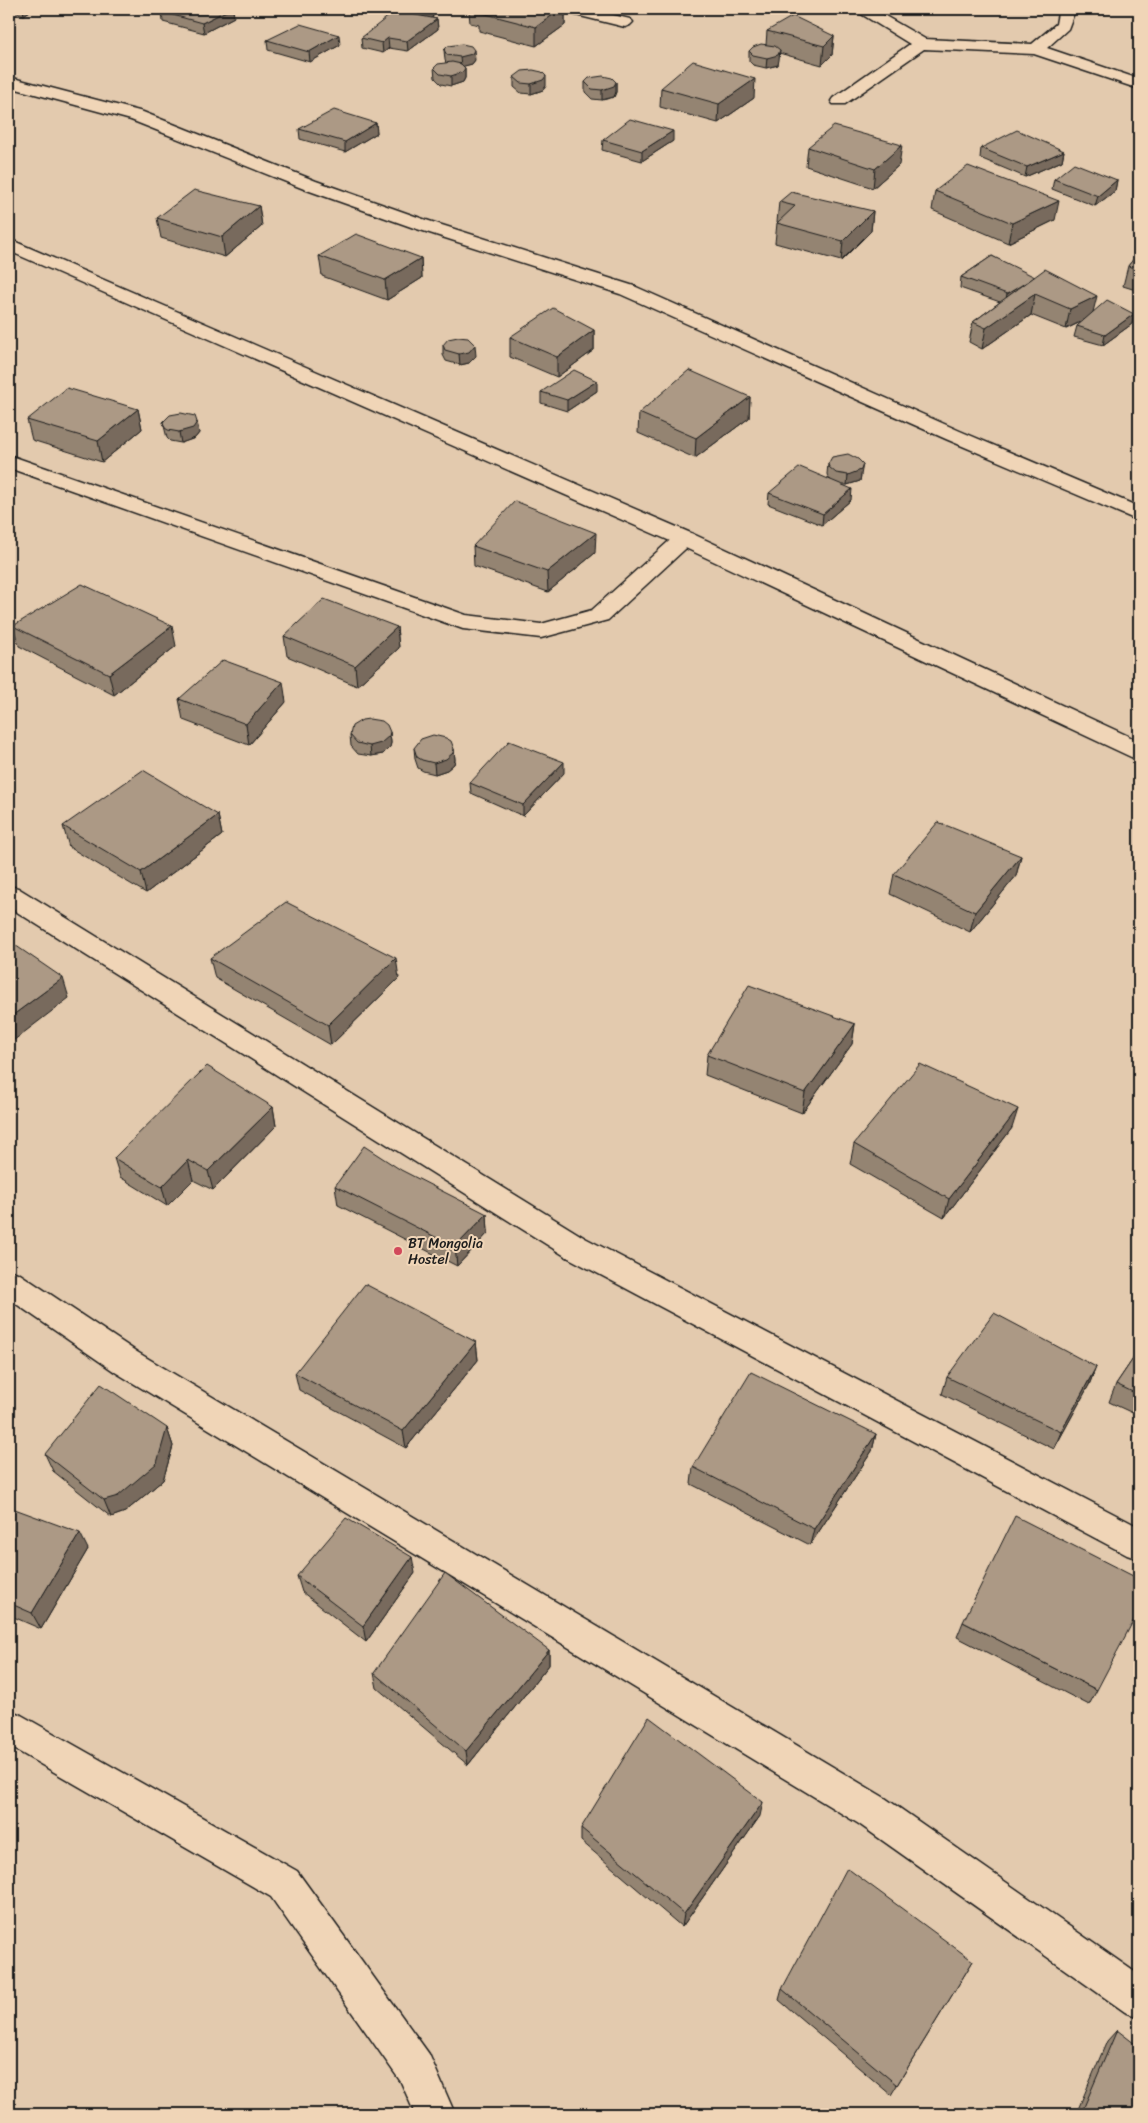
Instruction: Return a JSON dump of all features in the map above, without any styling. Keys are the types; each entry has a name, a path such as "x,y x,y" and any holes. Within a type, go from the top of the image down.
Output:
{"street":[{"path":"569,9 625,22"},
{"path":"863,9 921,44 1036,49 1139,84"},
{"path":"1036,49 1064,26 1066,13 1063,9"},
{"path":"839,101 921,44"},
{"path":"9,82 137,116 310,185 420,224 627,290 952,435 1139,515"},
{"path":"9,244 684,539 1139,751"},
{"path":"9,461 463,622 531,630 541,631 600,615 684,539"},
{"path":"9,895 575,1247 1139,1544"},
{"path":"9,1283 126,1362 872,1811 1139,1998"},
{"path":"9,1727 284,1884 415,2068 435,2114"}],"building":[{"path":"169,9 230,9 202,23 162,12"},
{"path":"406,9 431,9 418,13 409,12"},
{"path":"488,9 561,9 536,27 478,12"},
{"path":"395,11 437,19 407,41 388,38 382,43 361,38"},
{"path":"793,16 834,36 824,46 767,31"},
{"path":"300,24 339,35 309,52 267,40"},
{"path":"462,44 471,46 474,50 472,54 460,57 447,55 444,50 448,46"},
{"path":"761,44 775,46 780,50 778,55 767,58 753,55 749,51"},
{"path":"693,61 755,79 719,104 661,88"},
{"path":"452,62 461,64 465,68 463,72 451,76 440,74 434,68 438,64"},
{"path":"533,70 542,72 546,76 543,80 531,84 521,83 514,77 522,71"},
{"path":"603,76 612,78 616,82 614,86 602,90 592,89 585,82 589,78"},
{"path":"334,110 376,123 345,142 299,129"},
{"path":"630,119 673,131 642,151 603,140"},
{"path":"834,126 902,145 875,169 808,147"},
{"path":"1017,130 1064,151 1027,167 981,148"},
{"path":"1074,163 1117,180 1098,196 1054,179"},
{"path":"968,166 1059,201 1012,223 935,191"},
{"path":"194,190 259,206 222,237 157,218"},
{"path":"791,192 873,211 843,241 777,223 795,206 779,202"},
{"path":"356,234 421,258 385,280 319,256"},
{"path":"1139,252 1139,270 1128,266"},
{"path":"992,256 1035,277 1007,294 961,277"},
{"path":"1045,269 1097,296 1070,309 1035,294 986,328 973,322"},
{"path":"1107,300 1134,314 1105,335 1077,326"},
{"path":"553,308 594,330 557,357 510,337"},
{"path":"468,338 475,345 469,352 459,354 445,350 443,345 448,339"},
{"path":"574,370 597,381 567,400 541,392"},
{"path":"689,370 750,397 696,438 639,413"},
{"path":"67,388 138,409 98,441 27,420"},
{"path":"181,413 195,416 197,422 193,428 179,432 165,428 163,422 170,415"},
{"path":"848,454 863,464 861,470 848,475 836,473 829,467 828,464 832,457"},
{"path":"800,467 852,489 823,514 769,493"},
{"path":"515,501 596,533 547,572 473,546"},
{"path":"82,584 172,626 109,674 13,626"},
{"path":"324,599 397,627 355,666 284,636"},
{"path":"223,660 283,682 246,724 179,699"},
{"path":"362,720 382,721 387,725 390,732 389,736 381,743 370,746 357,743 350,735 352,726"},
{"path":"433,735 451,741 454,749 453,753 446,759 434,763 417,757 414,748 421,739"},
{"path":"509,741 564,762 523,805 470,783"},
{"path":"143,770 218,815 141,872 63,826"},
{"path":"938,822 1021,856 975,912 894,874"},
{"path":"286,902 396,958 328,1025 210,958"},
{"path":"9,941 63,978 9,1018"},
{"path":"749,985 855,1024 805,1093 707,1055"},
{"path":"920,1064 1018,1109 949,1199 854,1144"},
{"path":"207,1066 273,1107 208,1171 188,1160 162,1187 114,1158"},
{"path":"364,1146 401,1170 487,1214 455,1247 335,1186"},
{"path":"365,1284 476,1342 403,1431 295,1373"},
{"path":"994,1313 1096,1367 1061,1432 947,1377"},
{"path":"1139,1350 1139,1395 1116,1384"},
{"path":"751,1372 876,1434 814,1529 693,1467"},
{"path":"101,1384 167,1428 157,1463 118,1496 104,1500 45,1454"},
{"path":"12,1508 80,1533 32,1613 9,1603 9,1513"},
{"path":"1015,1516 1139,1579 1139,1610 1097,1690 963,1622"},
{"path":"346,1518 412,1557 363,1626 297,1576"},
{"path":"445,1573 549,1650 466,1751 374,1673"},
{"path":"649,1717 763,1802 684,1914 581,1828"},
{"path":"847,1868 973,1961 897,2085 782,1989"},
{"path":"1117,2030 1139,2047 1139,2114 1081,2114"}],"place":[{"name":"BT Mongolia Hostel","path":"398,1251"}]}
